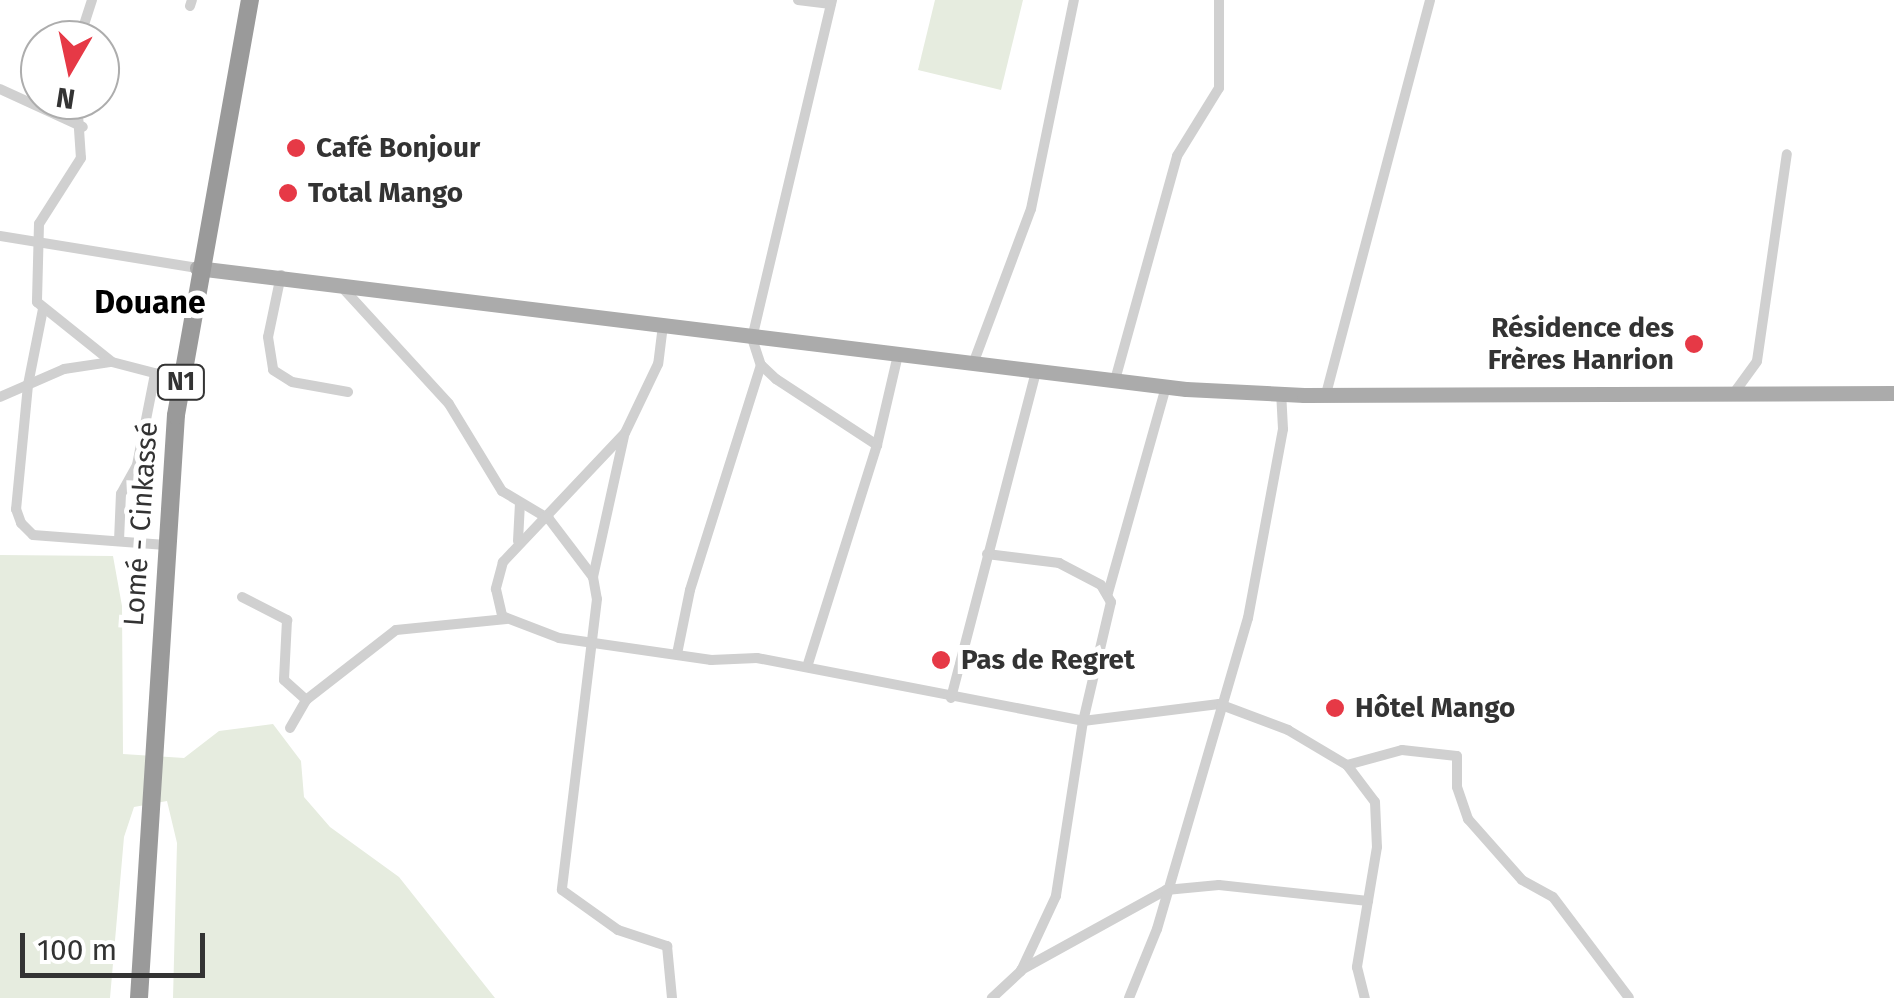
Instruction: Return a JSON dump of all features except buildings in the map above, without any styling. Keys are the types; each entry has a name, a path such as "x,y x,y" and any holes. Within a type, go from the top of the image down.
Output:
{"highway":[{"name":"Lomé - Cinkassé","path":"139,998 166,545 181,380 198,268 250,0"}],"main road":[{"path":"198,268 281,274 752,338 1166,387 1281,394 1894,393"}],"street":[{"path":"798,0 832,2 752,338 762,365 877,445"},
{"path":"973,364 1031,208 1074,0"},
{"path":"1115,380 1177,156 1219,88 1219,0"},
{"path":"1326,394 1430,0"},
{"path":"0,89 83,127"},
{"path":"81,120 81,158 40,224 34,293 43,308 112,362"},
{"path":"1734,394 1756,361 1786,154"},
{"path":"0,226 15,237"},
{"path":"0,236 198,268"},
{"path":"281,274 268,337 273,370 292,382 348,392"},
{"path":"336,281 409,354 456,412 502,492 549,518 593,577"},
{"path":"43,308 28,385 16,508 26,530 166,545"},
{"path":"663,325 658,364 624,433 593,577 592,644 562,890 618,930 667,946 672,998"},
{"path":"806,667 877,445 898,355"},
{"path":"0,397 78,365 112,362 181,380"},
{"path":"677,654 699,559 762,365"},
{"path":"951,698 1036,372"},
{"path":"119,541 121,494 137,465 154,374"},
{"path":"1020,971 1056,896 1083,721 1108,625 1108,593 1166,387"},
{"path":"1129,998 1166,890 1248,618 1283,428 1281,394"},
{"path":"506,618 496,589 502,562 518,540 549,518 624,433"},
{"path":"518,540 520,503"},
{"path":"987,554 1059,563 1108,593"},
{"path":"242,597 286,620 284,680 306,700"},
{"path":"290,728 306,700 406,625 506,618 592,644 806,667 1083,721 1219,704 1288,730 1347,765 1375,802 1377,847 1357,967 1365,998"},
{"path":"1347,765 1402,750 1456,756 1457,787 1468,819 1522,880 1553,897 1629,998"},
{"path":"992,998 1020,971 1166,890 1219,885 1368,902"},
{"path":"1616,998 1620,983"}],"shaded area":[{"path":"935,0 1023,0 1001,90 918,70"},
{"path":"0,555 113,556 122,606 123,754 184,758 219,731 273,724 301,761 304,797 330,827 399,877 495,998 173,998 177,843 167,801 134,807 124,837 110,998 0,998"}],"place":[{"name":"Café Bonjour","path":"296,148"},
{"name":"Total Mango","path":"288,193"},
{"name":"Résidence des Frères Hanrion","path":"1694,344"},
{"name":"Pas de Regret","path":"941,660"},
{"name":"Hôtel Mango","path":"1335,708"}],"district":[{"name":"Douane","path":"150,302"}]}
